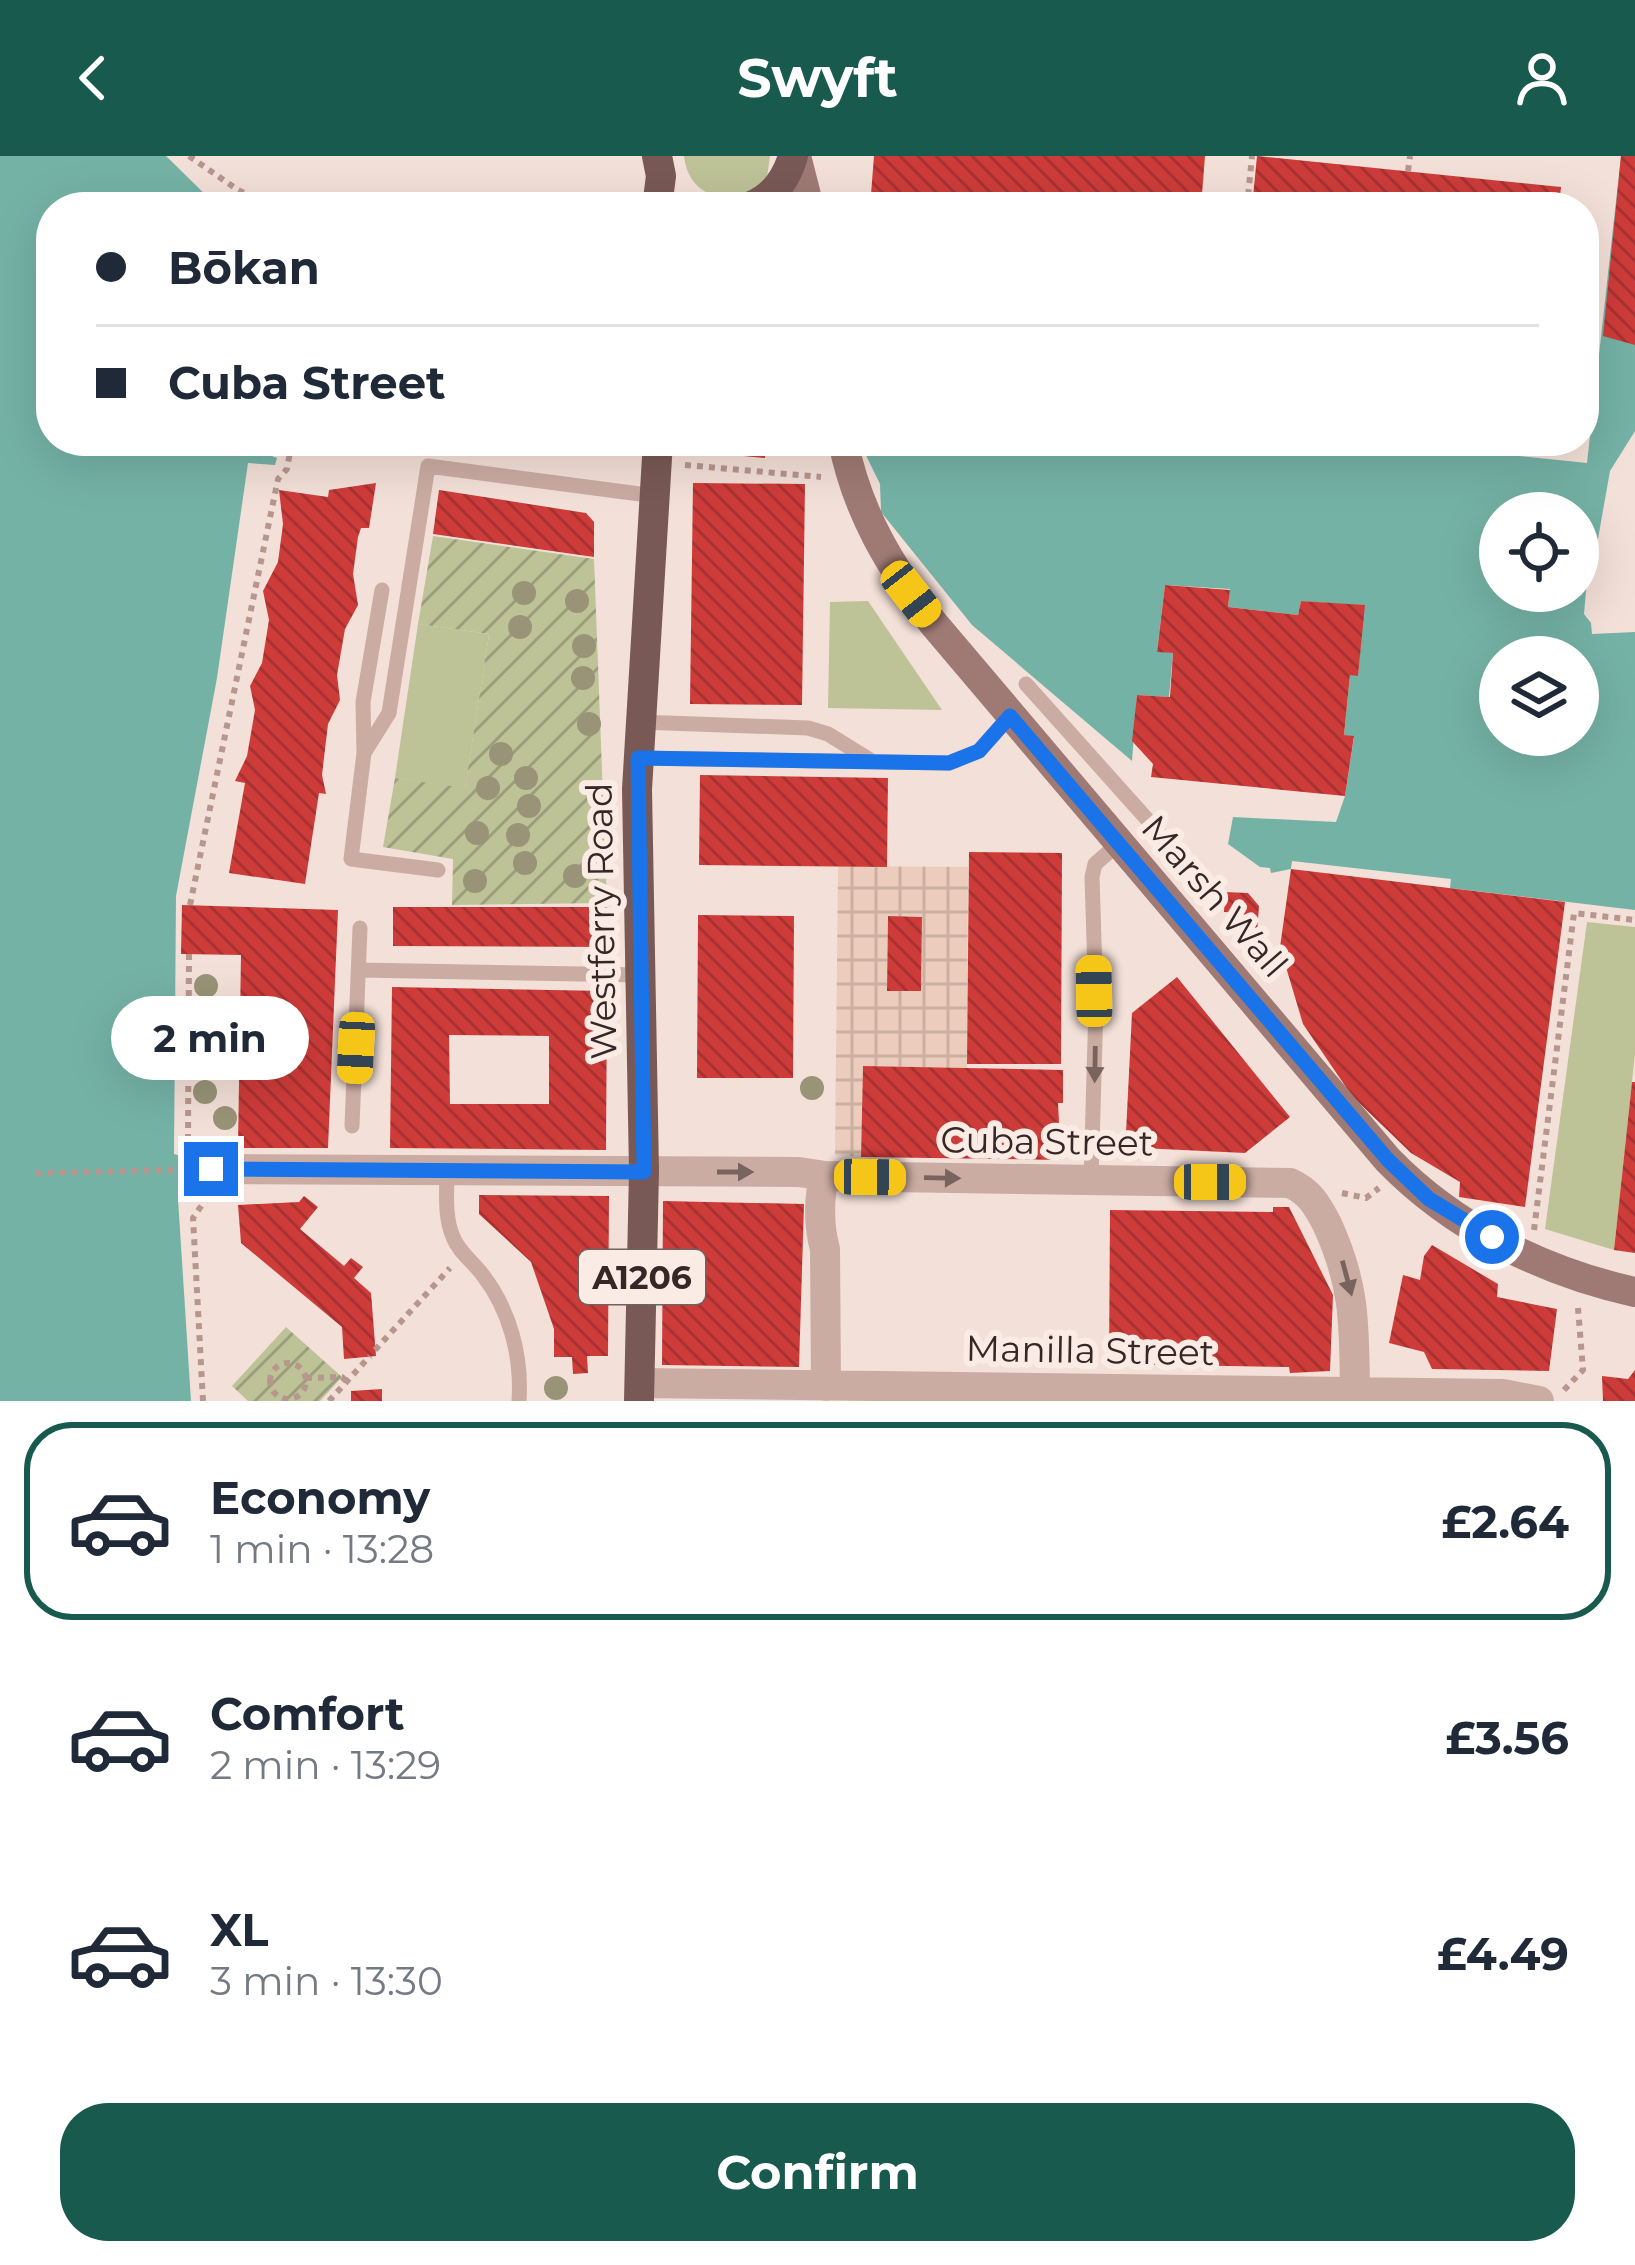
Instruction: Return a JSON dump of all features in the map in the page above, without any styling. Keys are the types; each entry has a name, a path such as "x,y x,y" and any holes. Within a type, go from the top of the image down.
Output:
{"main road":[{"path":"773,192 795,156"},
{"name":"Westferry Road","path":"640,1392 644,1172 638,758 655,496 652,456"}],"street":[{"path":"795,156 805,192"},
{"name":"Marsh Wall","path":"846,456 851,480 890,566 1118,844 1302,1042 1442,1208 1531,1258 1577,1278 1635,1292"},
{"name":"Cuba Street","path":"211,1169 799,1172 1290,1183 1305,1190 1317,1204 1347,1271 1353,1299 1355,1394"},
{"path":"825,1176 821,1236 826,1385"},
{"name":"Manilla Street","path":"640,1392 826,1385 1171,1396 1508,1394 1538,1401"}],"lane":[{"path":"364,753 389,713 428,466 655,496"},
{"path":"382,590 364,702 364,753 350,859 438,870"},
{"path":"1026,684 1213,893"},
{"path":"638,758 949,763 979,751 1010,716"},
{"path":"639,722 808,728 827,734 872,762"},
{"path":"1090,811 1118,788"},
{"path":"1091,1180 1092,878 1095,864 1118,844"},
{"path":"352,1126 360,928"},
{"path":"358,970 639,975"},
{"path":"447,1170 449,1224 463,1254 481,1273 508,1319 517,1349 519,1401"}],"path":[{"path":"189,156 242,192"},
{"path":"1248,192 1252,156"},
{"path":"1408,171 1410,156"},
{"path":"190,905 278,479 287,469 289,456"},
{"path":"691,456 851,480"},
{"path":"1531,1258 1574,913 1635,920"},
{"path":"190,954 188,1141 204,1153 211,1169 206,1201 194,1218 203,1401"},
{"path":"35,1173 211,1169"},
{"path":"1344,1193 1363,1198 1373,1193"},
{"path":"329,1401 463,1254"},
{"path":"1554,1401 1582,1370 1579,1313"},
{"path":"289,1362 301,1367 306,1378 304,1390 288,1400 273,1391 269,1380 273,1369 289,1362"},
{"path":"306,1378 342,1377 347,1382"}],"green space":[{"path":"684,156 770,156 767,177 749,192 705,192 688,172"},
{"path":"433,536 594,559 607,903 452,905 453,859 383,847 395,778 465,788 489,634 418,624"},
{"path":"868,601 942,710 828,708 830,602"},
{"path":"418,624 489,634 465,789 395,778"},
{"path":"1587,922 1635,927 1635,1054 1614,1250 1545,1229"},
{"path":"286,1327 342,1377 320,1401 248,1401 232,1386"}],"shaded area":[{"path":"838,866 968,867 967,1068 863,1066 861,1157 835,1155","holes":["888,917 922,918 921,991 887,991"]}],"water":[{"path":"0,156 166,156 203,192 36,192 36,456 277,458 275,465 248,463 217,678 176,896 174,1154 200,1161 200,1185 178,1199 191,1401 0,1401"},
{"path":"1621,156 1635,156 1635,431 1610,471 1599,533 1599,492 1479,492 1479,612 1584,612 1592,634 1635,632 1635,910 1450,888 1451,879 1292,861 1291,869 1271,873 1270,868 1260,867 1228,844 1233,817 1336,822 1354,737 1344,735 1350,675 1358,675 1364,606 1301,601 1298,615 1228,607 1230,589 1165,585 1157,651 1173,653 1169,697 1137,695 1132,761 972,625 881,512 880,484 866,456 1519,456 1587,463 1588,456 1599,456 1599,355"}],"building":[{"path":"874,156 1205,156 1202,192 871,192"},
{"path":"1257,156 1561,187 1560,192 1253,192"},
{"path":"1621,156 1635,156 1635,345 1603,336"},
{"path":"376,483 369,528 361,528 358,537 353,574 358,605 345,629 337,675 340,700 328,724 322,775 326,794 319,793 305,884 229,873 245,783 235,781 247,756 255,710 250,686 262,663 269,620 263,591 278,562 283,524 279,490 328,497 329,490"},
{"path":"693,483 805,484 802,705 690,704"},
{"path":"439,490 586,513 594,522 594,557 433,534"},
{"path":"1165,585 1230,590 1228,607 1298,615 1301,601 1365,605 1358,676 1350,675 1344,735 1354,736 1345,796 1151,777 1153,764 1132,741 1137,695 1170,697 1173,653 1157,652"},
{"path":"700,775 888,778 887,867 699,865"},
{"path":"969,852 1062,853 1061,1064 967,1064"},
{"path":"1291,869 1565,902 1525,1207 1459,1197 1460,1182 1411,1153 1352,1096 1303,1024 1280,947"},
{"path":"1225,892 1248,893 1259,906 1257,933 1241,932 1242,913 1224,912"},
{"path":"182,905 338,910 328,1148 238,1148 241,955 181,954"},
{"path":"393,907 607,907 607,947 393,946"},
{"path":"698,915 794,916 793,1078 697,1078"},
{"path":"888,916 922,917 921,991 887,991"},
{"path":"1177,977 1290,1117 1245,1153 1141,1148 1126,1133 1132,1013"},
{"path":"392,987 607,991 606,1150 390,1148","holes":["449,1035 549,1036 549,1104 450,1104"]},
{"path":"863,1066 1063,1070 1063,1103 1058,1103 1061,1160 861,1157"},
{"path":"1635,1082 1635,1253 1614,1250"},
{"path":"479,1195 609,1196 608,1356 587,1356 588,1373 573,1374 572,1357 554,1357 554,1329 531,1262 479,1214"},
{"path":"304,1196 318,1207 300,1229 344,1266 351,1258 363,1267 354,1278 371,1293 376,1356 344,1359 342,1327 241,1243 238,1205 299,1202"},
{"path":"663,1201 804,1204 799,1367 662,1365"},
{"path":"1273,1207 1289,1207 1333,1295 1330,1371 1109,1364 1110,1210 1273,1212"},
{"path":"1432,1245 1498,1284 1497,1297 1557,1309 1549,1371 1432,1369 1424,1352 1389,1343 1403,1275 1420,1280 1424,1256"},
{"path":"1635,1370 1635,1401 1603,1401 1602,1376 1628,1379"},
{"path":"382,1389 382,1401 351,1401 351,1391"}],"route":[{"path":"211,1169 644,1172 638,758 949,763 979,751 1010,716 1388,1160 1429,1199 1492,1237"}]}
